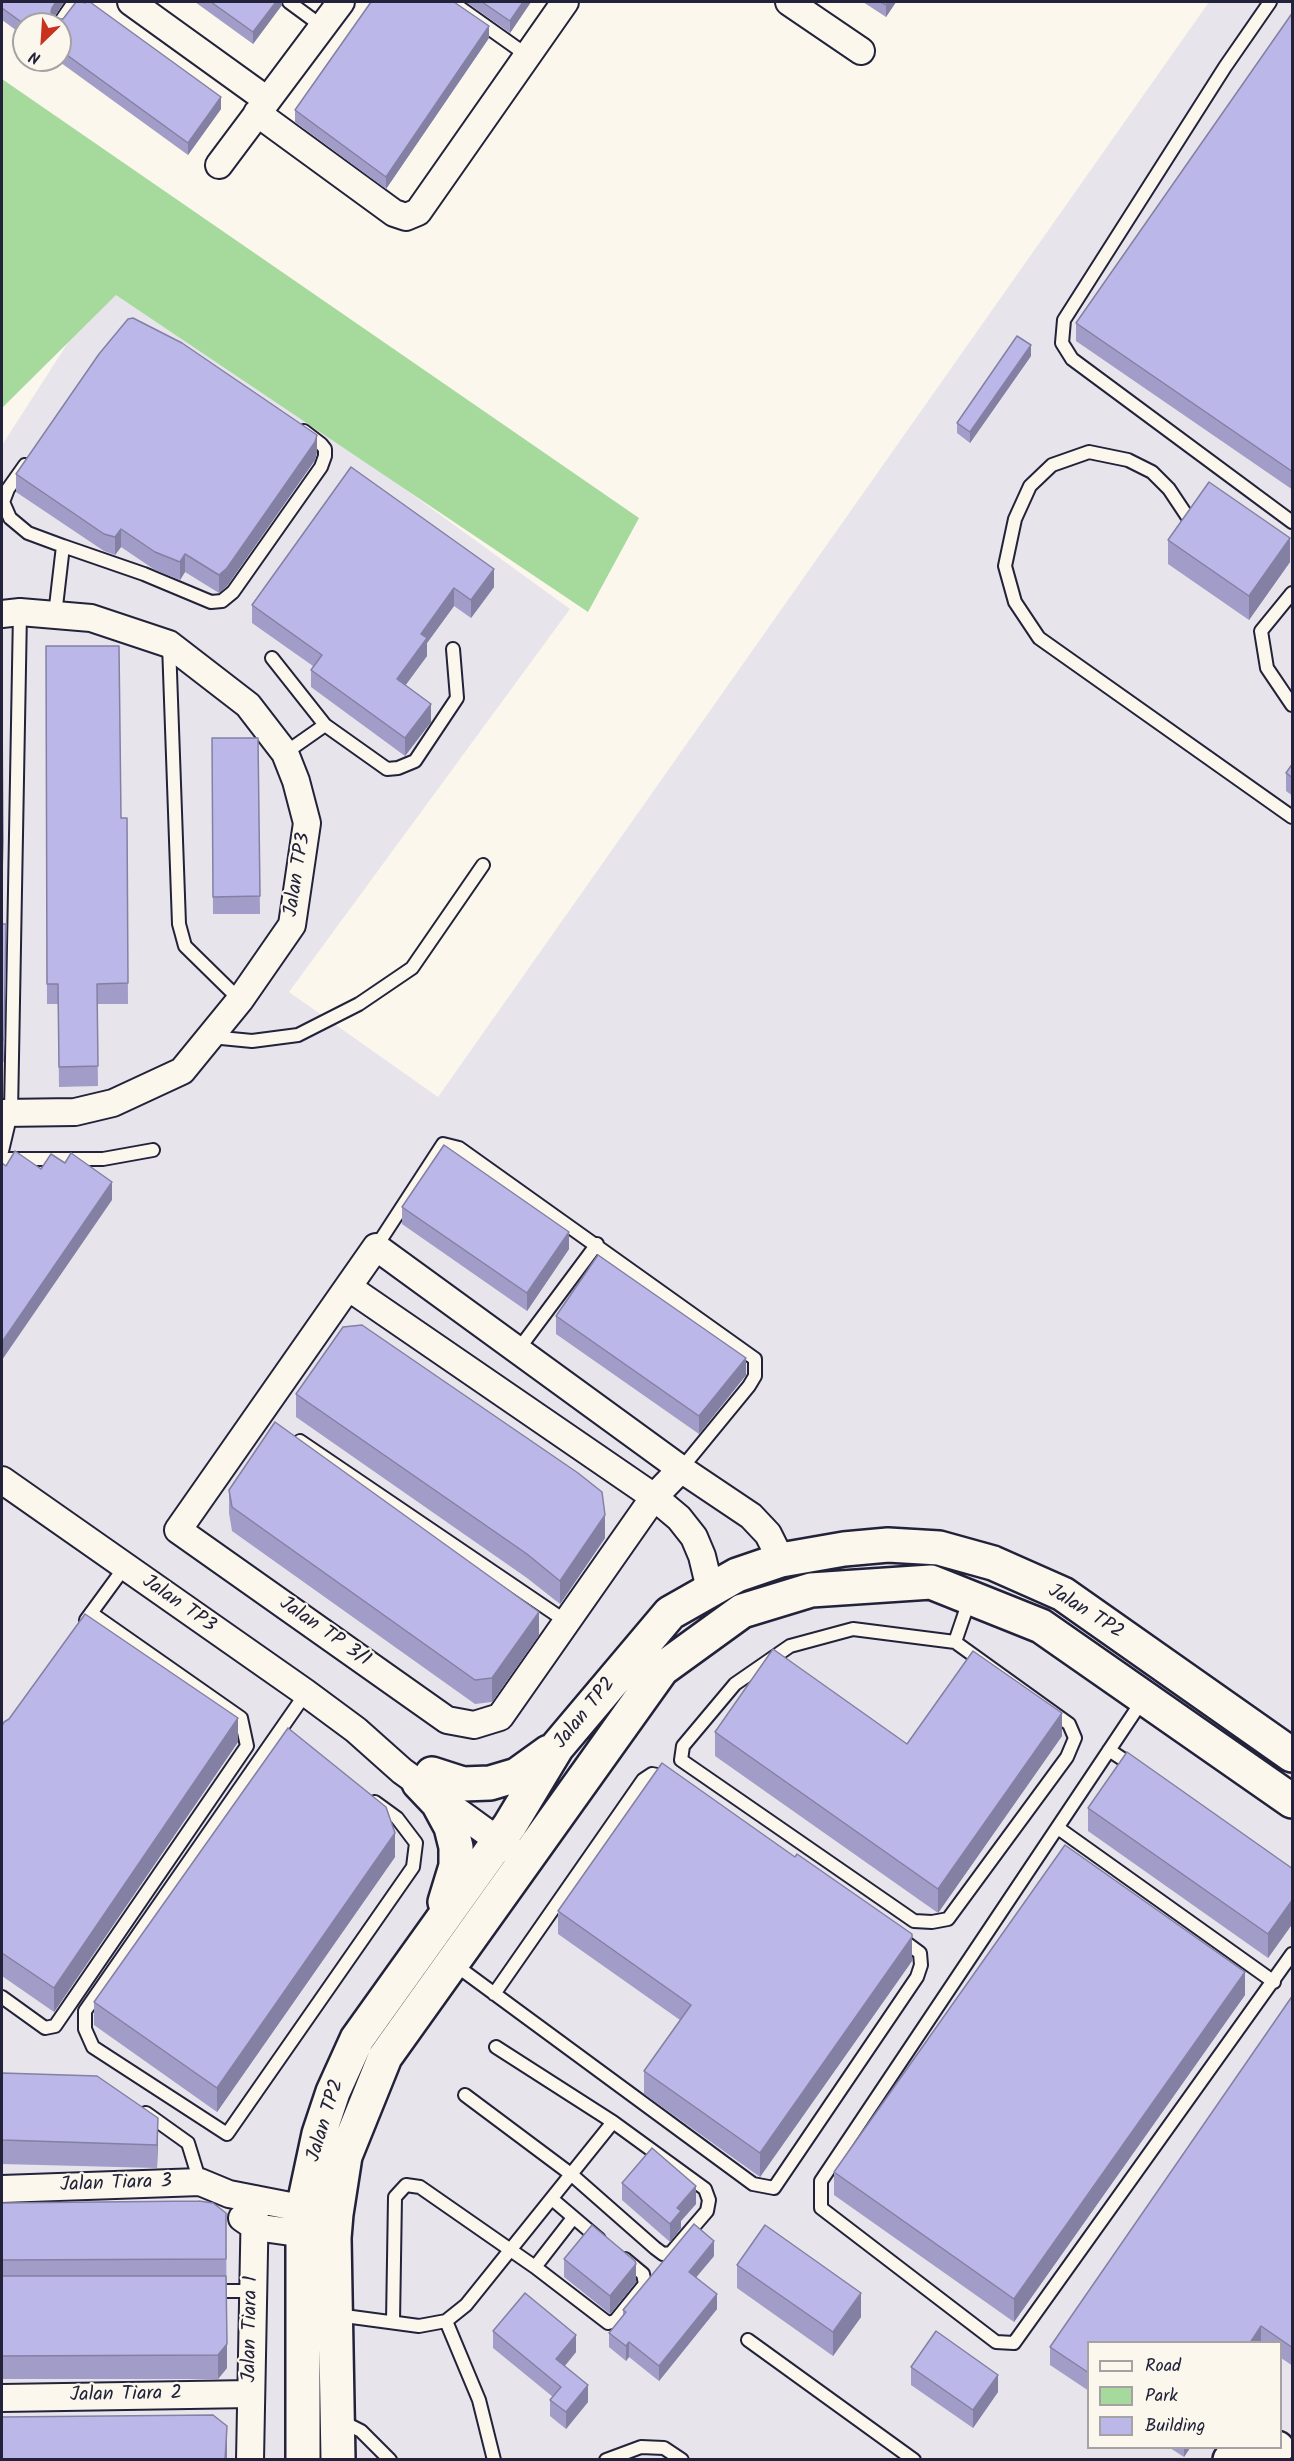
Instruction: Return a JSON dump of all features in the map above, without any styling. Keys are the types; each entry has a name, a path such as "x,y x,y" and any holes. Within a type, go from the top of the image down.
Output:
{"street":[{"path":"131,2 394,213 406,217 418,212 565,2"},
{"path":"219,165 341,2"},
{"path":"789,2 861,51"},
{"name":"Jalan TP3","path":"6,1113 75,1112 113,1103 182,1071 240,1000 292,925 308,823 285,753 248,705 168,644 90,618 11,613"},
{"path":"376,1247 681,1469 750,1516 768,1534 781,1560"},
{"name":"Jalan TP 3/1","path":"376,1247 265,1417 178,1530 447,1720 474,1725 500,1717 654,1497 681,1469"},
{"path":"348,1287 654,1497 679,1518 693,1537 702,1556 710,1589"},
{"name":"Jalan TP3","path":"2,1480 531,1853"},
{"name":"Jalan TP2","path":"303,2460 302,2222 319,2134 333,2092 357,2039 504,1832 557,1747 670,1612 737,1575 781,1560 844,1549 888,1545 939,1548 993,1563 1063,1594 1293,1755"},
{"name":"Jalan TP2","path":"339,2460 335,2226 345,2156 385,2057 662,1669 742,1611 811,1590 931,1582 1041,1626 1293,1801"},
{"path":"425,1779 463,1784 490,1783 517,1775 557,1747"},
{"path":"425,1779 451,1827 456,1847 456,1866 433,1932"},
{"name":"Jalan Tiara 3","path":"2,2189 200,2182 229,2194 255,2199 302,2222"},
{"path":"229,2194 236,2214 255,2227"},
{"name":"Jalan Tiara 1","path":"250,2460 255,2199"},
{"name":"Jalan Tiara 3","path":"255,2227 302,2222 335,2226"},
{"name":"Jalan Tiara 2","path":"2,2398 251,2394"},
{"path":"1230,2460 1271,2449"}],"lane":[{"path":"289,2 323,27"},
{"path":"452,2 528,56"},
{"path":"1270,2 1225,67 1064,320 1062,343 1072,359 1293,522"},
{"path":"34,451 8,489 3,502 10,518 28,533 144,574 211,602 222,601 233,592 321,467 325,449 292,423"},
{"path":"1187,516 1169,489 1152,472 1128,460 1089,452 1052,465 1030,486 1015,519 1005,566 1015,602 1039,638 1293,818"},
{"path":"55,615 63,546"},
{"path":"1293,593 1261,631 1267,668 1293,705"},
{"path":"2,1151 6,1113 11,613"},
{"path":"168,644 179,924 184,946 240,1000"},
{"path":"272,658 325,725 387,769 398,768 415,761 457,698 453,649"},
{"path":"285,753 325,725"},
{"path":"210,1036 252,1041 298,1035 359,1004 412,968 483,865"},
{"path":"376,1247 443,1144 459,1148 597,1244 755,1359 755,1376 749,1386 681,1469"},
{"path":"2,1159 103,1159 153,1150"},
{"path":"519,1350 597,1244"},
{"path":"290,1434 567,1622"},
{"path":"77,1632 124,1568"},
{"path":"955,1642 970,1598"},
{"path":"2,1997 45,2028 55,2026 247,1746 242,1718 91,1613"},
{"path":"853,1629 955,1642 1069,1724 1075,1738 1067,1757 948,1919 932,1922 914,1921 681,1761 683,1746 735,1684 790,1646 853,1629"},
{"path":"306,1693 284,1736 85,2011 85,2029 93,2047 227,2134 413,1867 416,1843 397,1818 361,1792"},
{"path":"1145,1698 821,2181 821,2208 996,2342 1014,2343 1293,1954"},
{"path":"1109,1750 1148,1776"},
{"path":"494,1994 643,1780 652,1774 664,1775 673,1781"},
{"path":"1058,1828 1274,1982"},
{"path":"453,1963 753,2184 774,2188 917,1977 921,1965 920,1953 892,1933"},
{"path":"465,2095 572,2175 663,2254 671,2253 707,2211 709,2200 705,2189 613,2122 496,2047"},
{"path":"140,2109 188,2143 200,2182"},
{"path":"336,2315 420,2326 446,2321 466,2305 613,2122"},
{"path":"393,2322 395,2197 406,2185 420,2187 535,2267 608,2323 615,2321 645,2284 644,2274 552,2199"},
{"path":"535,2267 573,2218"},
{"path":"193,2291 253,2291"},
{"path":"446,2321 479,2400 494,2460"},
{"path":"748,2340 914,2460"},
{"path":"338,2419 361,2431 390,2460"},
{"path":"606,2460 641,2447 664,2448 682,2460"}],"shaded area":[{"path":"1209,2 1292,2 1292,2459 2,2459 2,445 111,276 570,609 289,992 438,1097"}],"green space":[{"path":"2,79 639,518 588,612 116,295 2,408"}],"building":[{"path":"2,2 56,2 51,12 12,12 12,15 2,8"},
{"path":"76,2 90,2 221,97 188,143 72,59 72,12 68,12"},
{"path":"211,2 276,2 253,32"},
{"path":"371,2 454,2 489,26 386,177 295,110"},
{"path":"482,2 523,2 510,21"},
{"path":"1293,12 1293,472 1076,323"},
{"path":"133,318 182,343 317,435 315,442 227,568 219,575 185,554 180,562 155,552 121,529 115,537 104,534 16,474 99,354 128,319"},
{"path":"1017,336 1031,345 970,432 957,423"},
{"path":"351,467 494,569 471,600 454,588 421,634 427,638 397,679 431,704 405,738 311,670 322,655 252,605"},
{"path":"1209,482 1290,538 1249,596 1168,540"},
{"path":"46,646 119,646 121,818 127,818 128,983 97,984 98,1066 59,1067 58,984 47,984"},
{"path":"2,709 3,842 2,875"},
{"path":"212,738 258,738 260,896 213,897"},
{"path":"1293,763 1293,778 1286,773"},
{"path":"2,924 6,924 4,1040 2,1040"},
{"path":"444,1145 569,1232 527,1293 402,1207"},
{"path":"15,1151 41,1169 51,1154 65,1163 71,1153 112,1182 2,1342 2,1163 6,1166"},
{"path":"598,1255 746,1358 699,1416 556,1316"},
{"path":"362,1325 578,1473 602,1492 605,1515 560,1581 527,1554 296,1394 343,1327"},
{"path":"275,1422 539,1612 492,1678 475,1680 232,1507 229,1490"},
{"path":"85,1614 238,1718 54,1988 2,1953 2,1726"},
{"path":"773,1649 907,1744 973,1651 1062,1713 938,1889 715,1732"},
{"path":"288,1728 386,1807 395,1833 217,2088 94,2002"},
{"path":"1127,1752 1293,1869 1293,1899 1268,1934 1088,1808"},
{"path":"662,1763 795,1857 797,1854 912,1934 760,2153 644,2071 691,2005 558,1911"},
{"path":"1065,1845 1245,1972 1014,2299 834,2172"},
{"path":"1293,1995 1293,2348 1261,2326 1251,2341 1087,2341 1087,2372 1050,2347"},
{"path":"2,2073 97,2076 158,2118 157,2145 2,2140"},
{"path":"652,2148 696,2186 677,2208 681,2211 670,2224 622,2183"},
{"path":"199,2201 213,2203 226,2213 226,2259 2,2260 2,2203"},
{"path":"694,2224 714,2241 689,2272 717,2294 659,2366 629,2342 626,2346 609,2333 626,2312 623,2310"},
{"path":"592,2225 636,2264 610,2296 564,2259"},
{"path":"765,2225 861,2293 833,2332 737,2265"},
{"path":"2,2276 226,2276 227,2344 218,2355 2,2356"},
{"path":"525,2293 576,2335 556,2359 588,2385 566,2412 550,2400 561,2387 493,2331"},
{"path":"936,2331 998,2375 973,2410 911,2367"},
{"path":"213,2415 227,2426 225,2460 2,2460 2,2417"}]}
